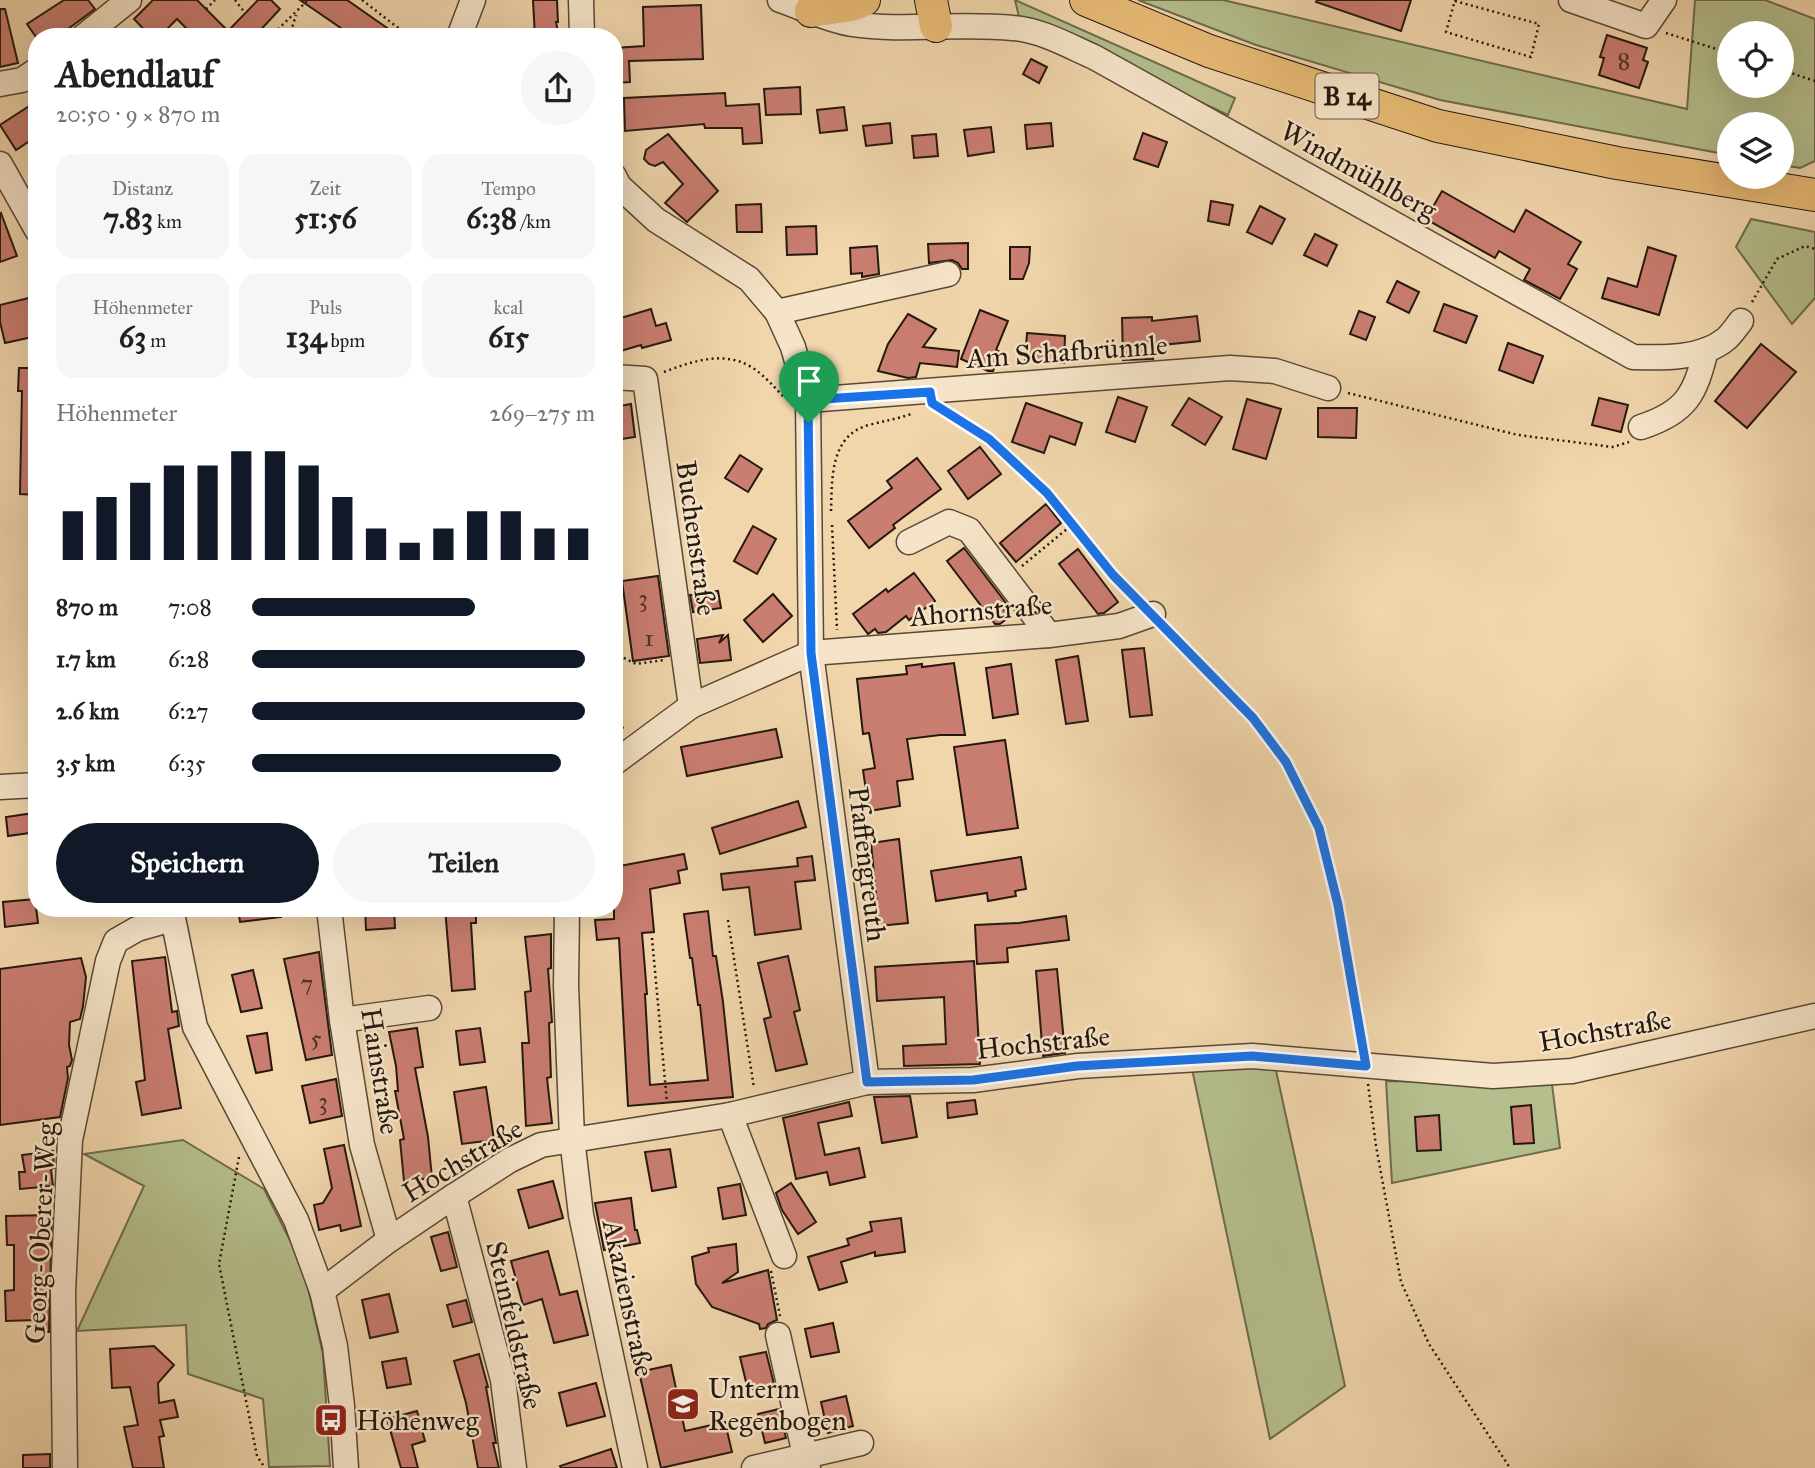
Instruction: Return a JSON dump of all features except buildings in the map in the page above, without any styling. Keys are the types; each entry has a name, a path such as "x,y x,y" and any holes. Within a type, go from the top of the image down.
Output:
{"main road":[{"path":"811,11 851,5 864,0"},
{"name":"B 14","path":"1086,0 1209,51 1438,126 1617,163 1809,189"}],"street":[{"path":"94,28 129,0"},
{"path":"462,28 473,0"},
{"path":"581,0 582,28"},
{"name":"Windmühlberg","path":"780,0 848,23 900,29 934,13 1016,28 1055,40 1094,57 1633,357 1665,358 1706,350 1727,339 1741,321"},
{"path":"1571,0 1646,26 1664,0"},
{"path":"0,83 22,80 28,76"},
{"path":"0,164 28,214"},
{"name":"Pfaffengreuth","path":"623,190 656,220 748,279 777,312 793,347 808,411 811,653 867,1082"},
{"path":"777,312 948,274"},
{"path":"1641,427 1681,408 1698,380 1706,350"},
{"name":"Am Schafbrünnle","path":"808,411 1230,368 1275,372 1328,388"},
{"path":"623,378 645,379"},
{"name":"Buchenstraße","path":"645,379 691,706"},
{"path":"909,542 949,522 969,530 1049,635"},
{"name":"Ahornstraße","path":"623,757 691,706 811,653 1049,635 1119,626 1153,614"},
{"path":"0,787 28,785"},
{"name":"Georg-Oberer-Weg","path":"65,1468 62,1292 70,1140 108,961 116,941 165,917"},
{"path":"173,917 195,1027 296,1220 322,1291 335,1346 346,1468"},
{"name":"Hainstraße","path":"330,917 342,1020 362,1145 389,1240"},
{"name":"Akazienstraße","path":"567,917 566,986 572,1138 582,1215 635,1468"},
{"path":"342,1020 429,1008"},
{"name":"Hochstraße","path":"322,1291 389,1240 454,1196 510,1160 541,1145 730,1115 867,1082 973,1080 1077,1066 1252,1056 1493,1076 1572,1070 1815,1016"},
{"path":"730,1115 784,1256"},
{"name":"Steinfeldstraße","path":"454,1196 503,1380 514,1468"},
{"path":"778,1335 807,1462"},
{"path":"754,1468 807,1462 861,1443"}],"path":[{"path":"206,9 215,0"},
{"path":"235,0 245,13"},
{"path":"280,28 308,0"},
{"path":"362,0 399,28"},
{"path":"1455,1 1539,24 1531,57 1446,32 1455,1"},
{"path":"292,28 298,12"},
{"path":"1646,26 1717,49"},
{"path":"1794,74 1815,81"},
{"path":"1741,321 1777,260 1805,246 1815,249"},
{"path":"645,379 693,361 722,357 745,363 808,411"},
{"path":"1328,388 1518,435 1613,447 1637,440 1641,427"},
{"path":"839,651 831,515 832,472 839,448 852,432 868,425 890,422 912,414 931,397 989,439 1047,493 1113,575 1253,718 1286,762 1319,828 1338,905 1366,1066 1376,1146 1401,1282 1429,1344 1510,1468"},
{"path":"1006,578 1073,524"},
{"path":"623,658 636,664 684,657"},
{"path":"728,920 757,1108"},
{"path":"652,938 669,1124"},
{"path":"245,1126 219,1264 257,1456 265,1468"},
{"path":"778,1335 783,1326 770,1263 784,1256"}],"green space":[{"path":"1015,0 1235,98 1228,115 1019,17"},
{"path":"1138,0 1223,0 1687,109 1695,0 1765,0 1815,19 1815,161 1800,168 1794,167 1794,112 1717,112 1717,153 1440,100 1256,45"},
{"path":"1751,219 1815,232 1815,298 1792,324 1736,247"},
{"path":"1275,1066 1345,1386 1270,1439 1192,1069"},
{"path":"1386,1081 1552,1084 1560,1148 1392,1183"},
{"path":"183,1140 264,1189 303,1266 323,1354 330,1466 269,1467 263,1399 188,1374 186,1325 77,1331 144,1186 84,1154"}],"place":[{"name":"Unterm Regenbogen","path":"683,1404"},
{"name":"Höhenweg","path":"331,1420"}],"route":[{"path":"930,392 932,403 989,439 1047,493 1113,575 1253,718 1286,762 1319,828 1338,905 1366,1066 1252,1056 1077,1066 973,1080 867,1082 811,653 809,423 808,400 930,392"}]}
